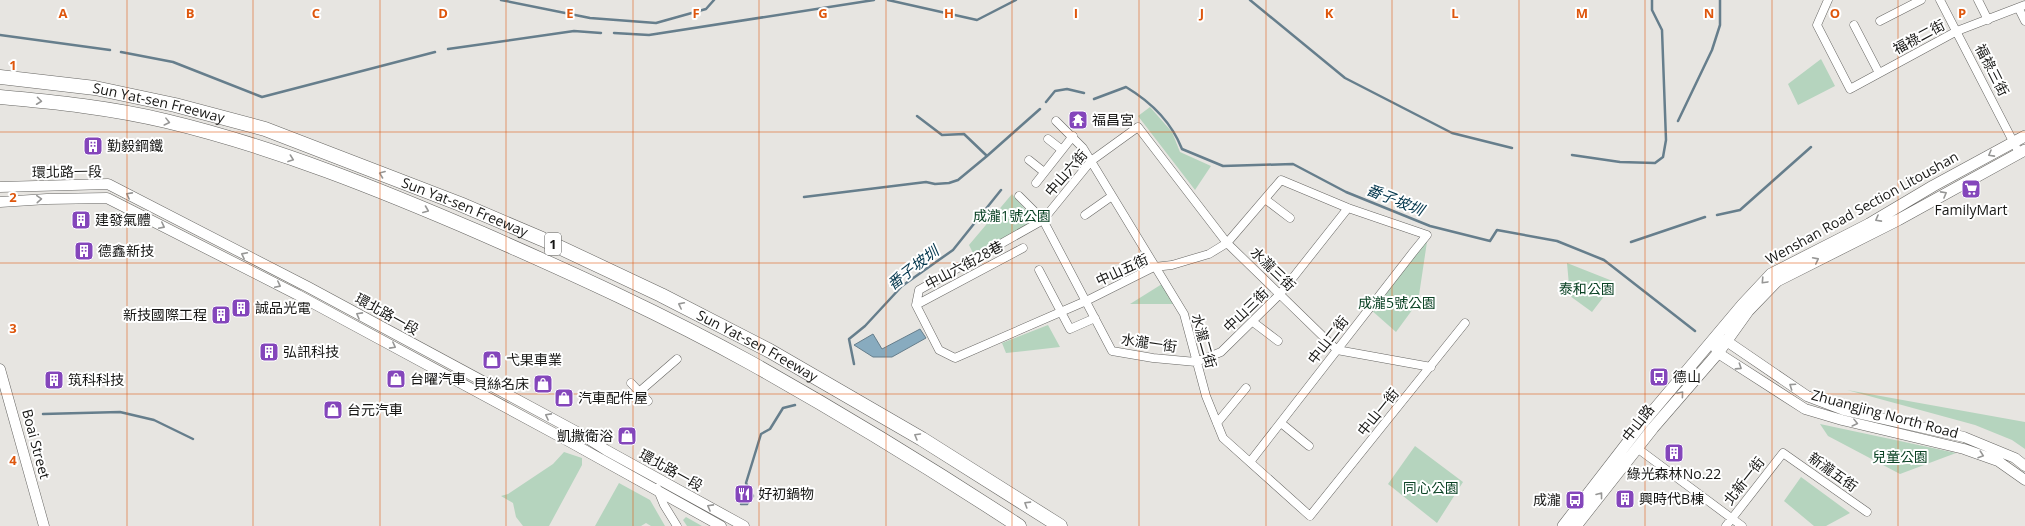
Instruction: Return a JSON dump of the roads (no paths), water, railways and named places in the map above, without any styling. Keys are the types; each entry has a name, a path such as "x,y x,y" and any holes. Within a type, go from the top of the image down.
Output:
{"highway":[{"name":"Sun Yat-sen Freeway","path":"0,77 95,88 175,105 265,129 460,204 542,238 661,295 770,350 922,439 1060,526"},
{"name":"Sun Yat-sen Freeway","path":"0,97 75,105 166,121 277,154 365,185 450,220 607,290 748,362 946,479 1019,526"}],"main road":[{"name":"Wenshan Road Section Litoushan","path":"1712,341 1771,274 1869,224 1933,186 2025,136"},
{"name":"Wenshan Road Section Litoushan","path":"1725,340 1748,312 1777,281 1898,220 2022,151"},
{"name":"中山路","path":"1576,526 1637,448 1718,352 1725,340"},
{"name":"中山路","path":"1563,526 1641,425 1712,341"}],"street":[{"name":"福祿二街","path":"1828,0 1817,25 1850,89 1957,31 1988,20 2021,5"},
{"path":"1880,20 1921,0"},
{"name":"福祿三街","path":"1940,0 2014,142 2022,151"},
{"path":"1978,0 1988,20"},
{"path":"2021,5 2025,22"},
{"path":"1854,25 1879,73"},
{"name":"水瀧二街","path":"1056,120 1083,148 1184,314 1206,396 1223,438 1310,516"},
{"name":"中山六街","path":"916,305 919,290 1043,220 1091,161 1138,127"},
{"name":"水瀧三街","path":"1138,127 1227,243 1337,350"},
{"path":"1036,183 1073,136"},
{"path":"1048,138 1062,150"},
{"path":"1029,160 1044,172"},
{"name":"中山五街","path":"916,305 939,350 955,358 1086,301 1154,267 1172,265 1209,254 1227,243 1281,180 1348,208"},
{"name":"環北路一段","path":"0,187 108,184 308,287 580,433 658,479 744,526"},
{"name":"水瀧一街","path":"1019,196 1043,220 1112,351 1153,358 1196,362"},
{"path":"1085,215 1112,196"},
{"name":"環北路一段","path":"0,202 47,199 107,198 298,295 570,442 721,526"},
{"path":"1265,199 1290,218"},
{"name":"中山二街","path":"1250,462 1427,235 1348,208"},
{"name":"中山三街","path":"1196,362 1221,352 1253,322 1280,294 1348,208"},
{"name":"中山六街28巷","path":"916,305 1023,248"},
{"path":"1038,270 1070,330 1095,318"},
{"path":"1253,322 1278,341"},
{"name":"中山一街","path":"1310,516 1465,323"},
{"path":"1712,341 1725,340"},
{"name":"Zhuangjing North Road","path":"1725,340 1807,396 1844,410 1964,437 2015,458 2025,466"},
{"name":"Zhuangjing North Road","path":"1712,341 1718,352 1805,409 1849,422 1964,449 1998,461 2025,480"},
{"path":"1337,350 1431,367"},
{"path":"639,392 677,359"},
{"name":"Boai Street","path":"0,369 44,526"},
{"path":"630,383 648,401"},
{"path":"1217,423 1246,388"},
{"path":"1281,422 1309,446"},
{"path":"1637,448 1742,526"},
{"name":"北新一街","path":"1726,526 1783,453"},
{"name":"新瀧五街","path":"1783,453 1867,512"},
{"path":"658,479 657,491 677,526"}],"water":[{"path":"920,329 926,338 892,357 873,357 854,345 873,334 882,349"}],"waterway":[{"path":"501,0 590,18 656,23 706,9 714,0"},
{"path":"614,33 649,35 874,0"},
{"path":"888,0 977,20 1016,0"},
{"path":"1250,0 1345,78 1452,133 1512,148"},
{"path":"1572,155 1620,162 1655,163 1663,157 1666,140 1662,30 1652,10 1652,0"},
{"path":"1678,121 1712,50 1720,25 1720,0"},
{"path":"448,49 574,31 601,33"},
{"path":"0,35 110,50"},
{"path":"121,52 173,62 262,97 435,52"},
{"name":"番子坡圳","path":"1094,99 1126,87 1144,99 1159,113 1172,130 1182,149 1223,166 1293,164 1346,192 1430,226 1490,241 1497,230 1557,241 1604,260 1695,331"},
{"path":"1046,102 1055,91 1067,89 1084,93"},
{"path":"804,197 926,182 935,184 949,183 958,180 1040,109"},
{"path":"917,116 942,135 964,134 987,156"},
{"path":"1717,215 1740,210 1811,147"},
{"name":"番子坡圳","path":"854,364 849,339 865,326 902,286 953,250 1001,190"},
{"path":"1631,242 1705,217"},
{"name":"番子坡圳","path":"741,504 747,504 753,496 746,483 761,434 770,429 783,408 795,405"},
{"path":"43,414 120,412 154,420 193,439"}],"place":[{"name":"福昌宮","path":"1078,120"},
{"name":"勤毅鋼鐵","path":"93,146"},
{"name":"FamilyMart","path":"1971,189"},
{"name":"建發氣體","path":"81,220"},
{"name":"德鑫新技","path":"84,251"},
{"name":"誠品光電","path":"241,308"},
{"name":"新技國際工程","path":"221,315"},
{"name":"弘訊科技","path":"269,352"},
{"name":"弋果車業","path":"492,360"},
{"name":"德山","path":"1659,377"},
{"name":"台曜汽車","path":"396,379"},
{"name":"筑科科技","path":"54,380"},
{"name":"貝絲名床","path":"543,384"},
{"name":"汽車配件屋","path":"564,398"},
{"name":"台元汽車","path":"333,410"},
{"name":"凱撒衛浴","path":"627,436"},
{"name":"綠光森林No.22","path":"1674,453"},
{"name":"好初鍋物","path":"744,494"},
{"name":"興時代B棟","path":"1625,499"},
{"name":"成瀧","path":"1575,500"}],"park label":[{"name":"成瀧1號公園","path":"1012,216"},
{"name":"泰和公園","path":"1587,289"},
{"name":"成瀧5號公園","path":"1397,303"},
{"name":"兒童公園","path":"1900,457"},
{"name":"同心公園","path":"1431,488"}]}
